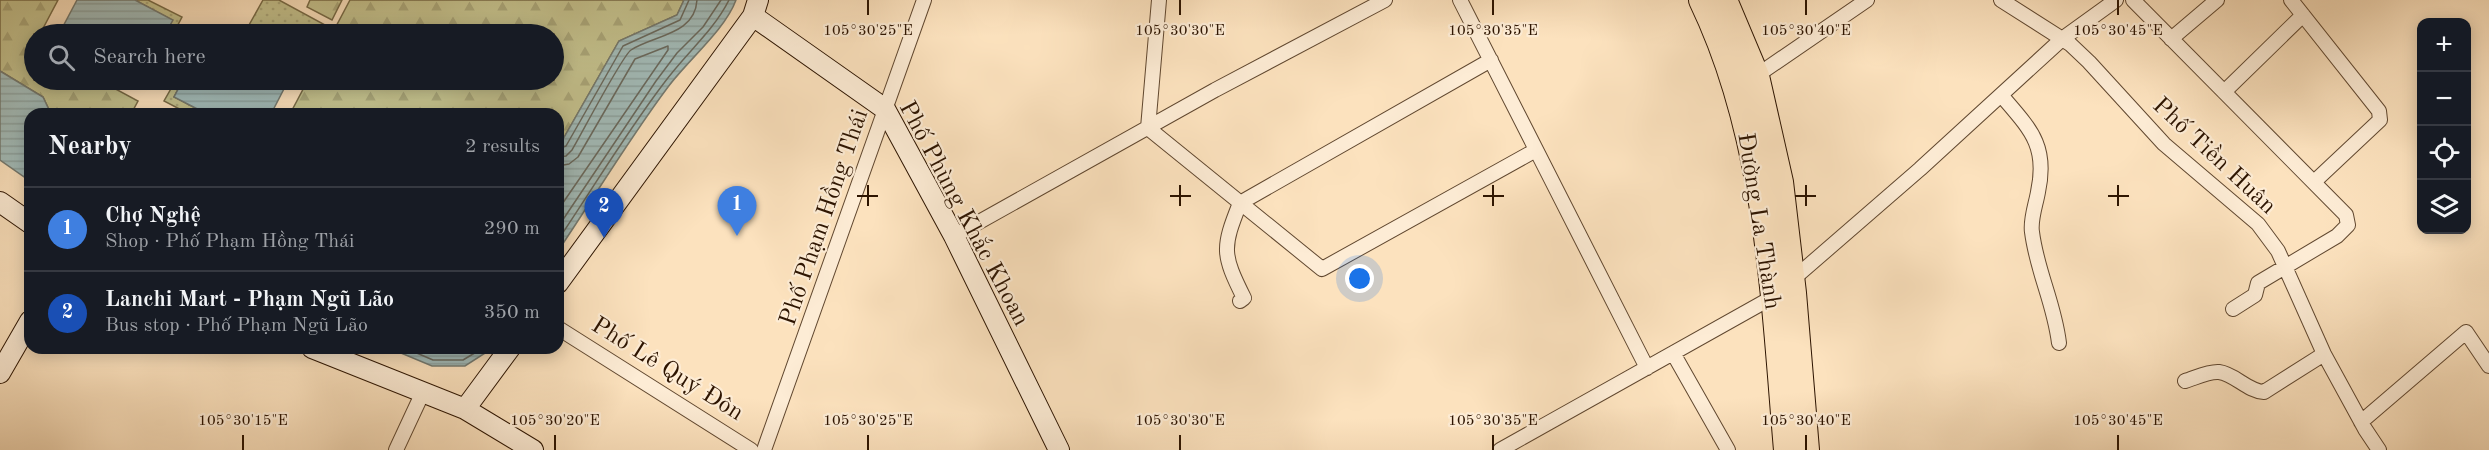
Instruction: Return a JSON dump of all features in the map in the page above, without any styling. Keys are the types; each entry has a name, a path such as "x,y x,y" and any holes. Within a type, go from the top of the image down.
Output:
{"highway":[{"name":"Đường La Thành","path":"1702,0 1737,86 1783,289 1806,450"},
{"name":"Đường La Thành","path":"1724,0 1756,76 1780,182 1787,450"}],"main road":[{"name":"Phố Phùng Khắc Khoan","path":"756,8 885,109 954,236 1059,450"},
{"path":"564,275 756,8"},
{"path":"0,202 24,219"},
{"path":"0,373 24,331"},
{"path":"327,354 465,409 533,450"},
{"path":"465,409 506,354"}],"street":[{"name":"Phố Phạm Hồng Thái","path":"764,450 924,0"},
{"path":"1148,128 1159,3 1172,0"},
{"path":"954,236 1385,0"},
{"path":"1460,0 1647,368"},
{"path":"1756,76 1867,0"},
{"name":"Phố Tiền Huân","path":"2001,0 2062,39 2089,62 2164,144 2249,214 2278,251 2287,267 2324,354 2379,450"},
{"path":"1500,450 1783,289 1920,170 2062,39 2116,0"},
{"path":"2133,0 2346,215 2348,225 2337,236 2258,283 2256,295 2233,309"},
{"path":"2171,39 2217,0"},
{"path":"2291,0 2379,111 2380,120 2314,182"},
{"path":"2224,92 2303,15"},
{"path":"1240,301 1244,298 1227,256 1227,236 1240,203 1491,60"},
{"path":"2001,95 2029,128 2040,152 2043,171 2031,229 2037,263 2053,306 2059,343"},
{"path":"1148,128 1322,268 1536,150"},
{"name":"Phố Lê Quý Đôn","path":"564,332 751,450"},
{"path":"2361,422 2466,332 2489,366"},
{"path":"1673,353 1728,450"},
{"path":"2185,381 2215,372 2252,389 2265,392 2324,354"},
{"path":"396,450 423,392"}],"green space":[{"path":"0,0 58,0 45,24 24,24 24,86 0,71"},
{"path":"135,0 148,0 182,17 178,24 170,24 172,20"},
{"path":"263,0 279,0 323,24 250,24"},
{"path":"310,0 342,0 332,20 307,7"},
{"path":"350,0 684,0 677,15 619,41 564,137 564,108 293,108 303,90 564,90 564,24 337,24"},
{"path":"31,90 118,90 138,101 134,108 48,108 43,97"},
{"path":"170,90 178,90 174,97 195,108 177,108 164,101"}],"water":[{"path":"77,0 135,0 173,20 171,24 64,24"},
{"path":"684,0 736,0 724,22 676,77 654,107 564,242 564,137 619,41 677,15"},
{"path":"0,71 24,86 24,90 31,90 43,97 48,108 24,108 24,177 0,160"},
{"path":"178,90 283,90 274,108 195,108 174,97"},
{"path":"403,354 484,354 465,366 432,366"}],"place":[{"name":"Chợ Nghệ","path":"737,236"},
{"name":"Lanchi Mart - Phạm Ngũ Lão","path":"604,238"}]}
